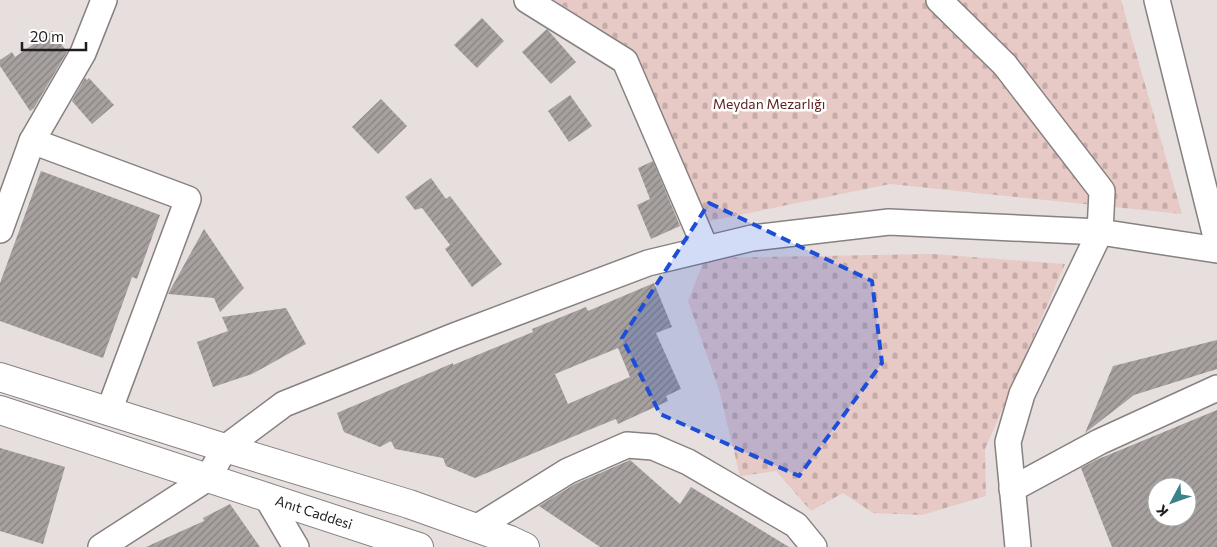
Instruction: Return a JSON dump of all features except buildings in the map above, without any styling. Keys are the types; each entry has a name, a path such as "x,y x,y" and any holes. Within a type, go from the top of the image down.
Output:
{"main road":[{"path":"0,377 409,504 525,547"},
{"name":"Anıt Caddesi","path":"0,410 419,547"}],"street":[{"path":"0,230 32,141 83,53 104,0"},
{"path":"527,0 625,61 706,249"},
{"path":"939,0 1005,65 1102,191 1100,232 1022,394 1008,442 1018,547"},
{"path":"965,0 972,33"},
{"path":"1157,0 1217,241"},
{"path":"32,141 188,199 109,411"},
{"path":"101,547 208,478 225,448 284,404 454,336 648,263 752,238 889,222 1100,232 1217,250"},
{"path":"1012,489 1099,442 1217,388"},
{"path":"476,528 568,471 627,445 653,447 688,462 796,525 814,547"},
{"path":"266,496 296,547"}],"highlighted area":[{"path":"709,203 872,281 882,363 799,476 660,414 622,338"}],"green space":[{"name":"Meydan Mezarlığı","path":"554,0 1121,0 1182,214 890,184 705,222 636,51"},
{"path":"932,254 1065,264 985,449 986,496 922,515 873,513 843,493 811,511 776,471 740,476 719,390 688,301 705,258"}]}
